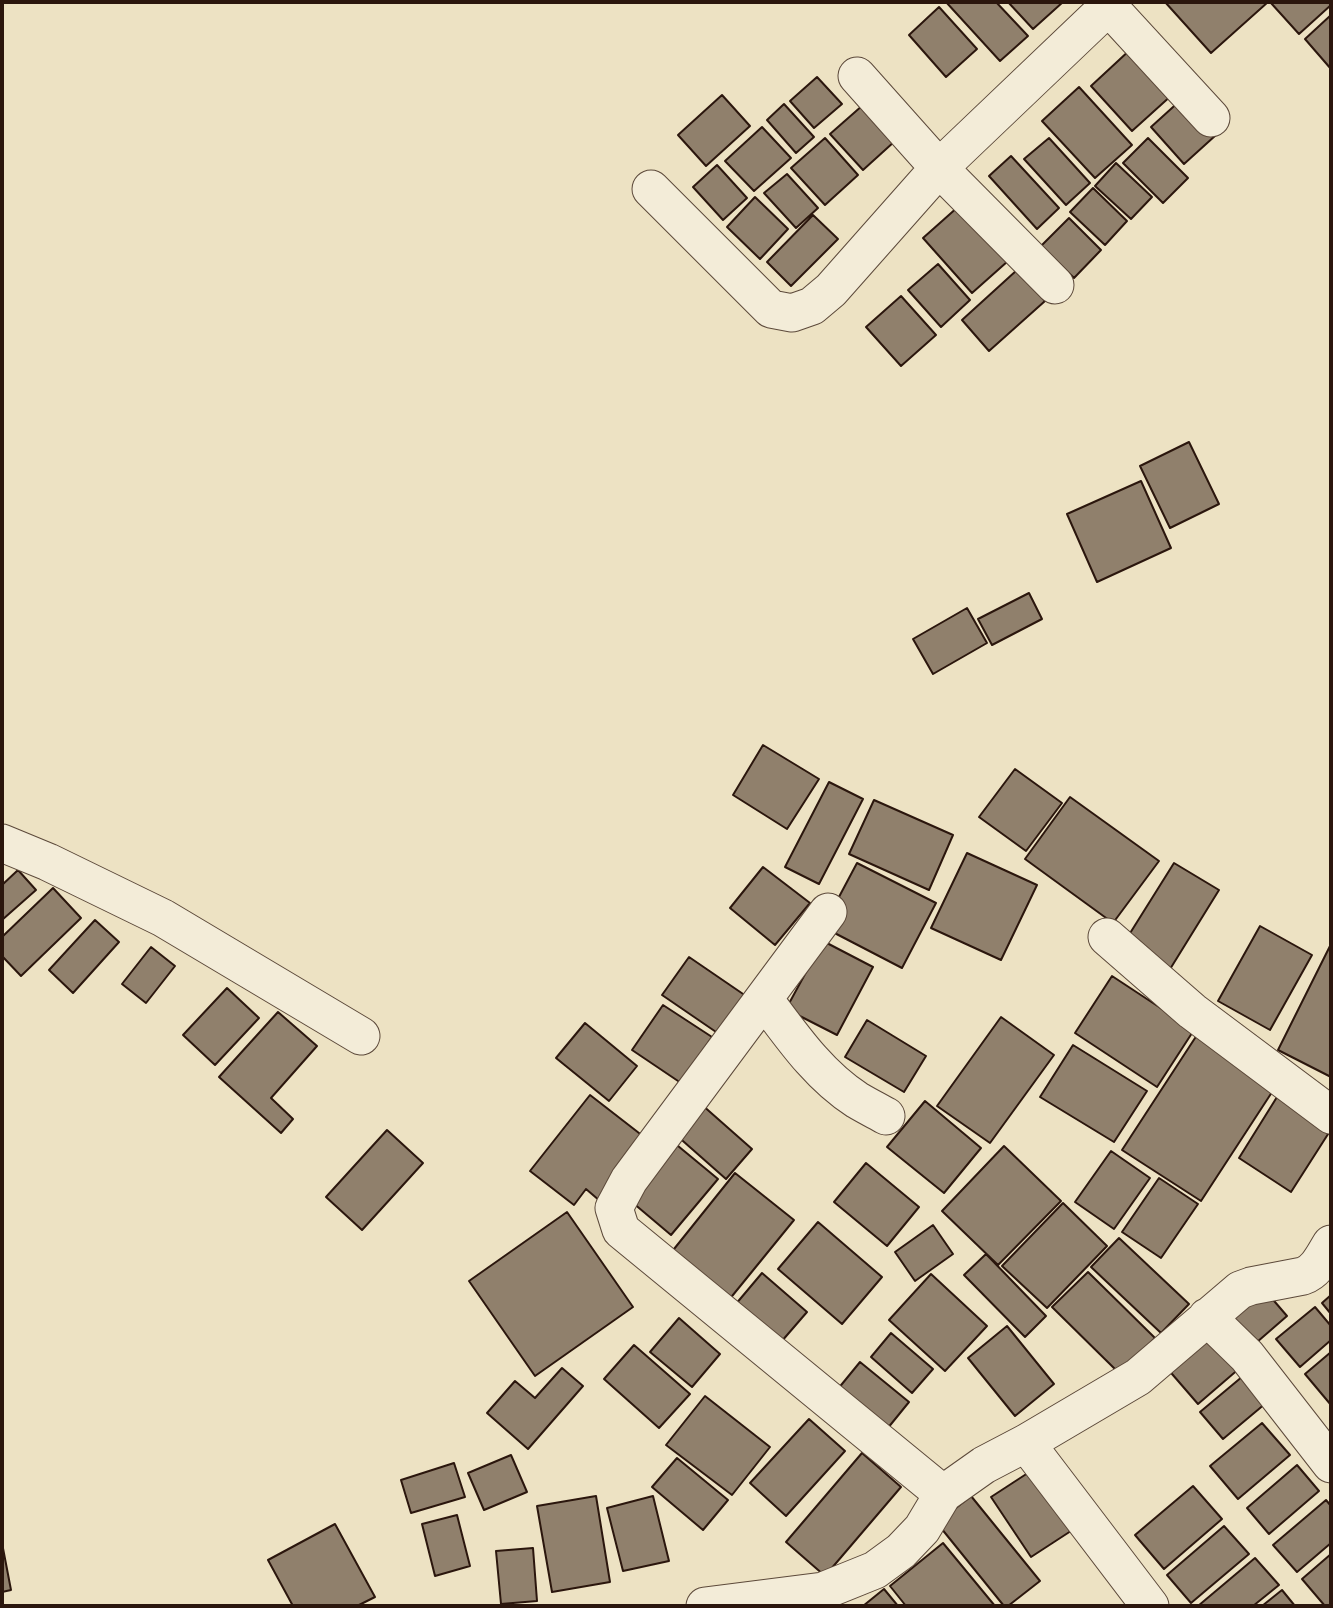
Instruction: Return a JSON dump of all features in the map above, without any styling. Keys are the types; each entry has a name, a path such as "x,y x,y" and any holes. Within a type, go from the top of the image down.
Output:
{"street":[{"path":"651,189 771,309 792,313 812,306 831,290 939,168 1110,4 1211,118"},
{"path":"857,76 939,168 1055,285"},
{"path":"2,843 48,862 163,918 361,1036"},
{"path":"828,912 629,1180 614,1208 621,1230 943,1494"},
{"path":"1107,937 1192,1012 1331,1115"},
{"path":"764,999 799,1045 832,1081 886,1116"},
{"path":"705,1606 823,1591 875,1570 901,1551 922,1529 943,1494 984,1465 1138,1377 1240,1290 1310,1274 1331,1244"},
{"path":"1207,1317 1247,1356 1331,1464"},
{"path":"1026,1443 1150,1606"}],"building":[{"path":"946,2 996,2 1028,36 1000,61"},
{"path":"1008,2 1063,2 1033,29"},
{"path":"1165,2 1268,2 1211,53"},
{"path":"1331,2 1331,5 1299,34 1271,3"},
{"path":"939,7 977,49 946,77 909,35"},
{"path":"1331,15 1331,69 1305,39"},
{"path":"1132,48 1173,94 1132,131 1091,86"},
{"path":"817,77 842,104 814,128 790,101"},
{"path":"1079,87 1132,145 1095,178 1042,121"},
{"path":"722,95 750,126 706,166 678,135"},
{"path":"1183,98 1216,135 1184,164 1151,127"},
{"path":"784,104 814,137 796,153 767,120"},
{"path":"863,105 895,141 863,170 830,134"},
{"path":"762,127 791,158 754,191 725,161"},
{"path":"825,138 858,175 825,205 791,168"},
{"path":"1049,138 1090,183 1066,205 1024,159"},
{"path":"1148,138 1188,178 1163,203 1123,163"},
{"path":"1011,156 1059,208 1037,229 989,176"},
{"path":"1116,163 1152,197 1131,219 1095,186"},
{"path":"717,165 747,198 723,220 693,187"},
{"path":"787,174 818,208 796,228 764,193"},
{"path":"1093,188 1127,221 1105,245 1070,212"},
{"path":"755,197 788,229 760,259 727,227"},
{"path":"959,206 1008,261 972,293 923,238"},
{"path":"813,215 838,239 791,286 767,262"},
{"path":"1069,218 1101,250 1074,278 1041,246"},
{"path":"938,264 970,300 941,327 908,290"},
{"path":"1017,270 1045,301 989,351 962,320"},
{"path":"901,296 936,335 901,366 866,327"},
{"path":"1189,442 1219,504 1170,528 1140,466"},
{"path":"1141,481 1171,548 1097,582 1067,514"},
{"path":"1029,593 1042,619 992,645 978,619"},
{"path":"967,608 987,643 933,674 913,639"},
{"path":"763,745 819,779 787,829 733,795"},
{"path":"1015,769 1062,803 1026,851 979,817"},
{"path":"829,782 863,799 819,884 785,867"},
{"path":"1070,797 1159,861 1113,923 1025,859"},
{"path":"874,800 953,835 929,890 849,854"},
{"path":"967,853 1037,885 1001,960 931,928"},
{"path":"857,863 936,903 902,968 823,927"},
{"path":"1174,863 1219,890 1167,974 1122,946"},
{"path":"763,867 810,903 775,945 730,908"},
{"path":"18,870 36,890 2,920 2,885"},
{"path":"53,888 81,918 21,976 2,956 2,937"},
{"path":"95,920 119,942 73,993 49,970"},
{"path":"1260,926 1312,955 1270,1030 1218,1001"},
{"path":"823,941 873,967 837,1035 786,1009"},
{"path":"1331,944 1331,1077 1278,1050"},
{"path":"151,947 175,966 146,1003 122,984"},
{"path":"689,957 746,996 719,1034 662,995"},
{"path":"1112,976 1194,1030 1157,1087 1075,1033"},
{"path":"227,988 259,1018 215,1065 183,1035"},
{"path":"663,1005 712,1037 681,1083 632,1050"},
{"path":"278,1012 317,1046 271,1098 293,1119 281,1133 219,1077"},
{"path":"1001,1017 1054,1055 990,1143 937,1106"},
{"path":"867,1020 926,1056 904,1092 845,1057"},
{"path":"585,1023 637,1066 609,1101 556,1058"},
{"path":"1197,1035 1276,1086 1201,1201 1122,1150"},
{"path":"1073,1045 1147,1091 1114,1142 1040,1097"},
{"path":"590,1095 648,1140 600,1201 586,1189 574,1205 530,1171"},
{"path":"1277,1097 1330,1131 1291,1192 1239,1158"},
{"path":"925,1101 981,1148 944,1193 887,1147"},
{"path":"701,1104 752,1149 726,1179 675,1134"},
{"path":"387,1130 423,1163 362,1230 326,1197"},
{"path":"672,1141 718,1179 671,1235 626,1197"},
{"path":"1004,1146 1061,1201 998,1265 942,1211"},
{"path":"1111,1151 1150,1178 1114,1229 1075,1202"},
{"path":"866,1163 919,1207 887,1246 834,1202"},
{"path":"735,1173 794,1220 724,1306 666,1259"},
{"path":"1159,1178 1198,1204 1161,1258 1122,1232"},
{"path":"1063,1203 1107,1246 1047,1308 1002,1266"},
{"path":"567,1212 633,1307 535,1376 469,1281"},
{"path":"818,1222 882,1277 842,1324 778,1269"},
{"path":"933,1225 953,1254 915,1281 895,1252"},
{"path":"1119,1238 1189,1304 1161,1333 1091,1267"},
{"path":"986,1254 1046,1316 1025,1337 964,1275"},
{"path":"1088,1272 1155,1338 1120,1374 1052,1307"},
{"path":"762,1273 807,1312 775,1349 730,1311"},
{"path":"931,1274 987,1326 945,1371 889,1320"},
{"path":"1263,1288 1287,1316 1249,1349 1225,1320"},
{"path":"1331,1295 1331,1314 1322,1303"},
{"path":"1315,1307 1331,1326 1331,1340 1300,1367 1276,1339"},
{"path":"679,1318 720,1354 692,1387 650,1352"},
{"path":"1007,1326 1054,1384 1015,1416 968,1358"},
{"path":"1209,1330 1241,1367 1198,1404 1166,1367"},
{"path":"891,1333 933,1369 912,1393 871,1357"},
{"path":"634,1345 690,1394 659,1428 604,1379"},
{"path":"1331,1352 1331,1405 1305,1374"},
{"path":"860,1362 909,1402 883,1434 833,1395"},
{"path":"562,1368 583,1386 528,1449 487,1413 515,1381 535,1398"},
{"path":"1249,1371 1272,1398 1223,1439 1200,1412"},
{"path":"705,1396 770,1447 732,1495 666,1445"},
{"path":"809,1419 845,1451 786,1516 750,1483"},
{"path":"1262,1423 1290,1455 1238,1499 1210,1466"},
{"path":"862,1453 901,1487 825,1576 786,1542"},
{"path":"511,1455 527,1492 484,1510 468,1473"},
{"path":"677,1458 728,1500 703,1530 652,1487"},
{"path":"454,1463 465,1497 411,1513 401,1480"},
{"path":"1297,1465 1319,1491 1269,1534 1247,1508"},
{"path":"1034,1469 1074,1529 1031,1557 991,1497"},
{"path":"1193,1486 1222,1519 1164,1569 1135,1535"},
{"path":"596,1496 610,1582 552,1592 537,1506"},
{"path":"653,1496 669,1561 623,1571 607,1508"},
{"path":"971,1496 1040,1581 1008,1606 1004,1606 937,1523"},
{"path":"1326,1500 1331,1506 1331,1543 1297,1572 1273,1545"},
{"path":"457,1515 470,1566 435,1576 422,1524"},
{"path":"335,1524 375,1597 357,1606 293,1606 268,1560"},
{"path":"1224,1526 1249,1554 1191,1603 1167,1575"},
{"path":"2,1543 11,1590 2,1592"},
{"path":"943,1543 995,1606 906,1606 890,1586"},
{"path":"533,1548 537,1601 501,1604 496,1551"},
{"path":"1331,1554 1331,1606 1325,1606 1302,1579"},
{"path":"1255,1558 1279,1585 1253,1606 1198,1606"},
{"path":"884,1589 898,1606 863,1606"},
{"path":"1282,1590 1295,1606 1262,1606"}]}
